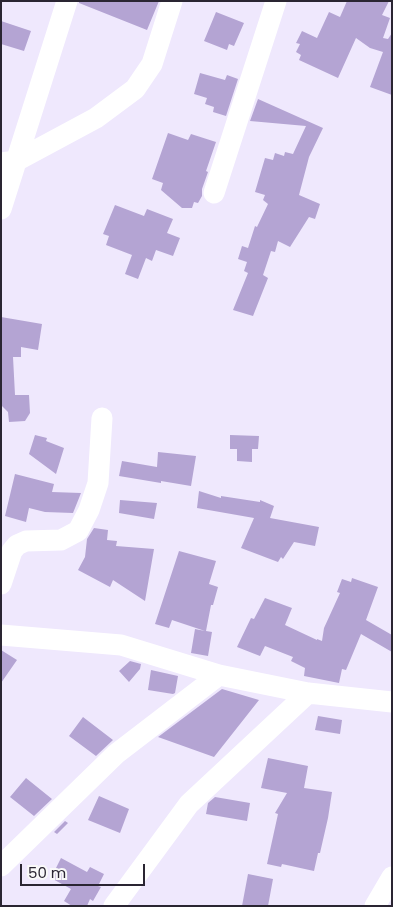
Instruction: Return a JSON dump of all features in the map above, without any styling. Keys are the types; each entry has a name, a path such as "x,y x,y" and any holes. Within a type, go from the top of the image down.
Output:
{"street":[{"path":"1,209 9,162 67,1"},
{"path":"9,162 96,118 135,89 152,64 172,1"},
{"path":"214,193 276,1"},
{"path":"1,584 12,551 17,545 26,541 61,540 78,531 89,510 98,483 102,418"},
{"path":"1,635 121,645 219,675 308,693 392,702"},
{"path":"1,866 116,754 219,675"},
{"path":"114,906 189,804 308,693"},
{"path":"375,906 392,878"}],"building":[{"path":"79,1 159,1 147,30 79,3"},
{"path":"347,1 389,1 382,15 390,18 383,38 388,39 392,33 392,95 370,87 383,52 370,48 356,38 338,78 299,60 301,55 296,52 300,44 296,43 302,31 317,38 329,12 340,17"},
{"path":"216,12 244,23 234,46 229,44 227,50 204,41"},
{"path":"1,21 31,31 24,51 1,44"},
{"path":"200,73 225,80 227,75 238,79 226,116 213,112 214,107 205,104 207,98 194,94"},
{"path":"258,99 323,128 309,157 299,195 320,204 315,219 309,217 290,247 278,241 275,252 271,251 263,275 268,278 253,316 233,310 248,273 244,271 247,262 238,259 242,246 248,248 255,226 257,227 268,204 263,200 265,195 255,192 265,158 273,160 275,153 284,156 285,152 293,154 306,126 250,121"},
{"path":"168,133 188,140 191,134 216,142 206,171 208,172 202,189 202,196 198,203 194,202 192,208 182,208 161,190 163,183 152,179"},
{"path":"115,205 144,216 147,209 173,219 167,233 180,238 173,256 156,250 152,261 146,258 138,279 125,274 132,255 106,245 109,236 103,234"},
{"path":"1,317 42,324 38,350 21,347 21,357 13,357 15,395 29,395 30,413 25,421 9,422 8,412 1,405"},
{"path":"35,435 47,438 46,441 64,448 56,474 29,454"},
{"path":"230,435 259,436 258,449 252,449 252,462 237,461 237,449 230,449"},
{"path":"158,452 196,456 191,486 119,476 122,461 157,467"},
{"path":"15,474 54,484 52,492 81,493 73,513 45,512 29,508 26,522 5,516"},
{"path":"199,491 221,498 221,496 260,502 260,500 274,506 270,518 319,527 315,546 294,542 283,559 281,557 278,562 241,548 254,518 197,508"},
{"path":"120,500 157,503 154,519 119,513"},
{"path":"94,528 108,530 107,540 117,541 116,546 154,549 145,601 113,580 110,587 78,570 85,557 87,539"},
{"path":"179,551 216,561 209,584 218,587 213,605 211,605 206,631 212,632 208,656 191,653 195,629 205,631 172,620 169,628 155,624"},
{"path":"352,578 378,587 366,620 392,635 392,652 361,634 346,670 342,669 339,683 304,676 305,668 291,661 293,657 265,646 260,656 237,647 251,618 254,619 265,598 292,608 285,625 322,641 324,628 340,593 337,592 342,579 351,582"},
{"path":"1,650 17,660 1,683"},
{"path":"130,661 141,664 140,669 129,682 119,671"},
{"path":"151,670 178,676 175,693 148,690"},
{"path":"222,689 259,700 214,757 158,737"},
{"path":"318,716 342,720 340,734 315,730"},
{"path":"83,717 113,740 96,756 69,736"},
{"path":"268,758 308,766 304,788 332,792 328,818 314,871 282,864 281,867 267,864 278,814 275,813 287,793 261,788"},
{"path":"26,778 52,799 34,816 10,797"},
{"path":"99,796 129,809 120,833 88,820"},
{"path":"215,797 250,803 247,821 206,814 208,803"},
{"path":"65,821 68,823 57,834 54,832"},
{"path":"61,858 87,872 90,867 104,874 98,886 101,887 93,901 90,899 87,906 72,906 64,901 71,889 51,878"},
{"path":"248,874 273,879 268,906 242,906"}]}
